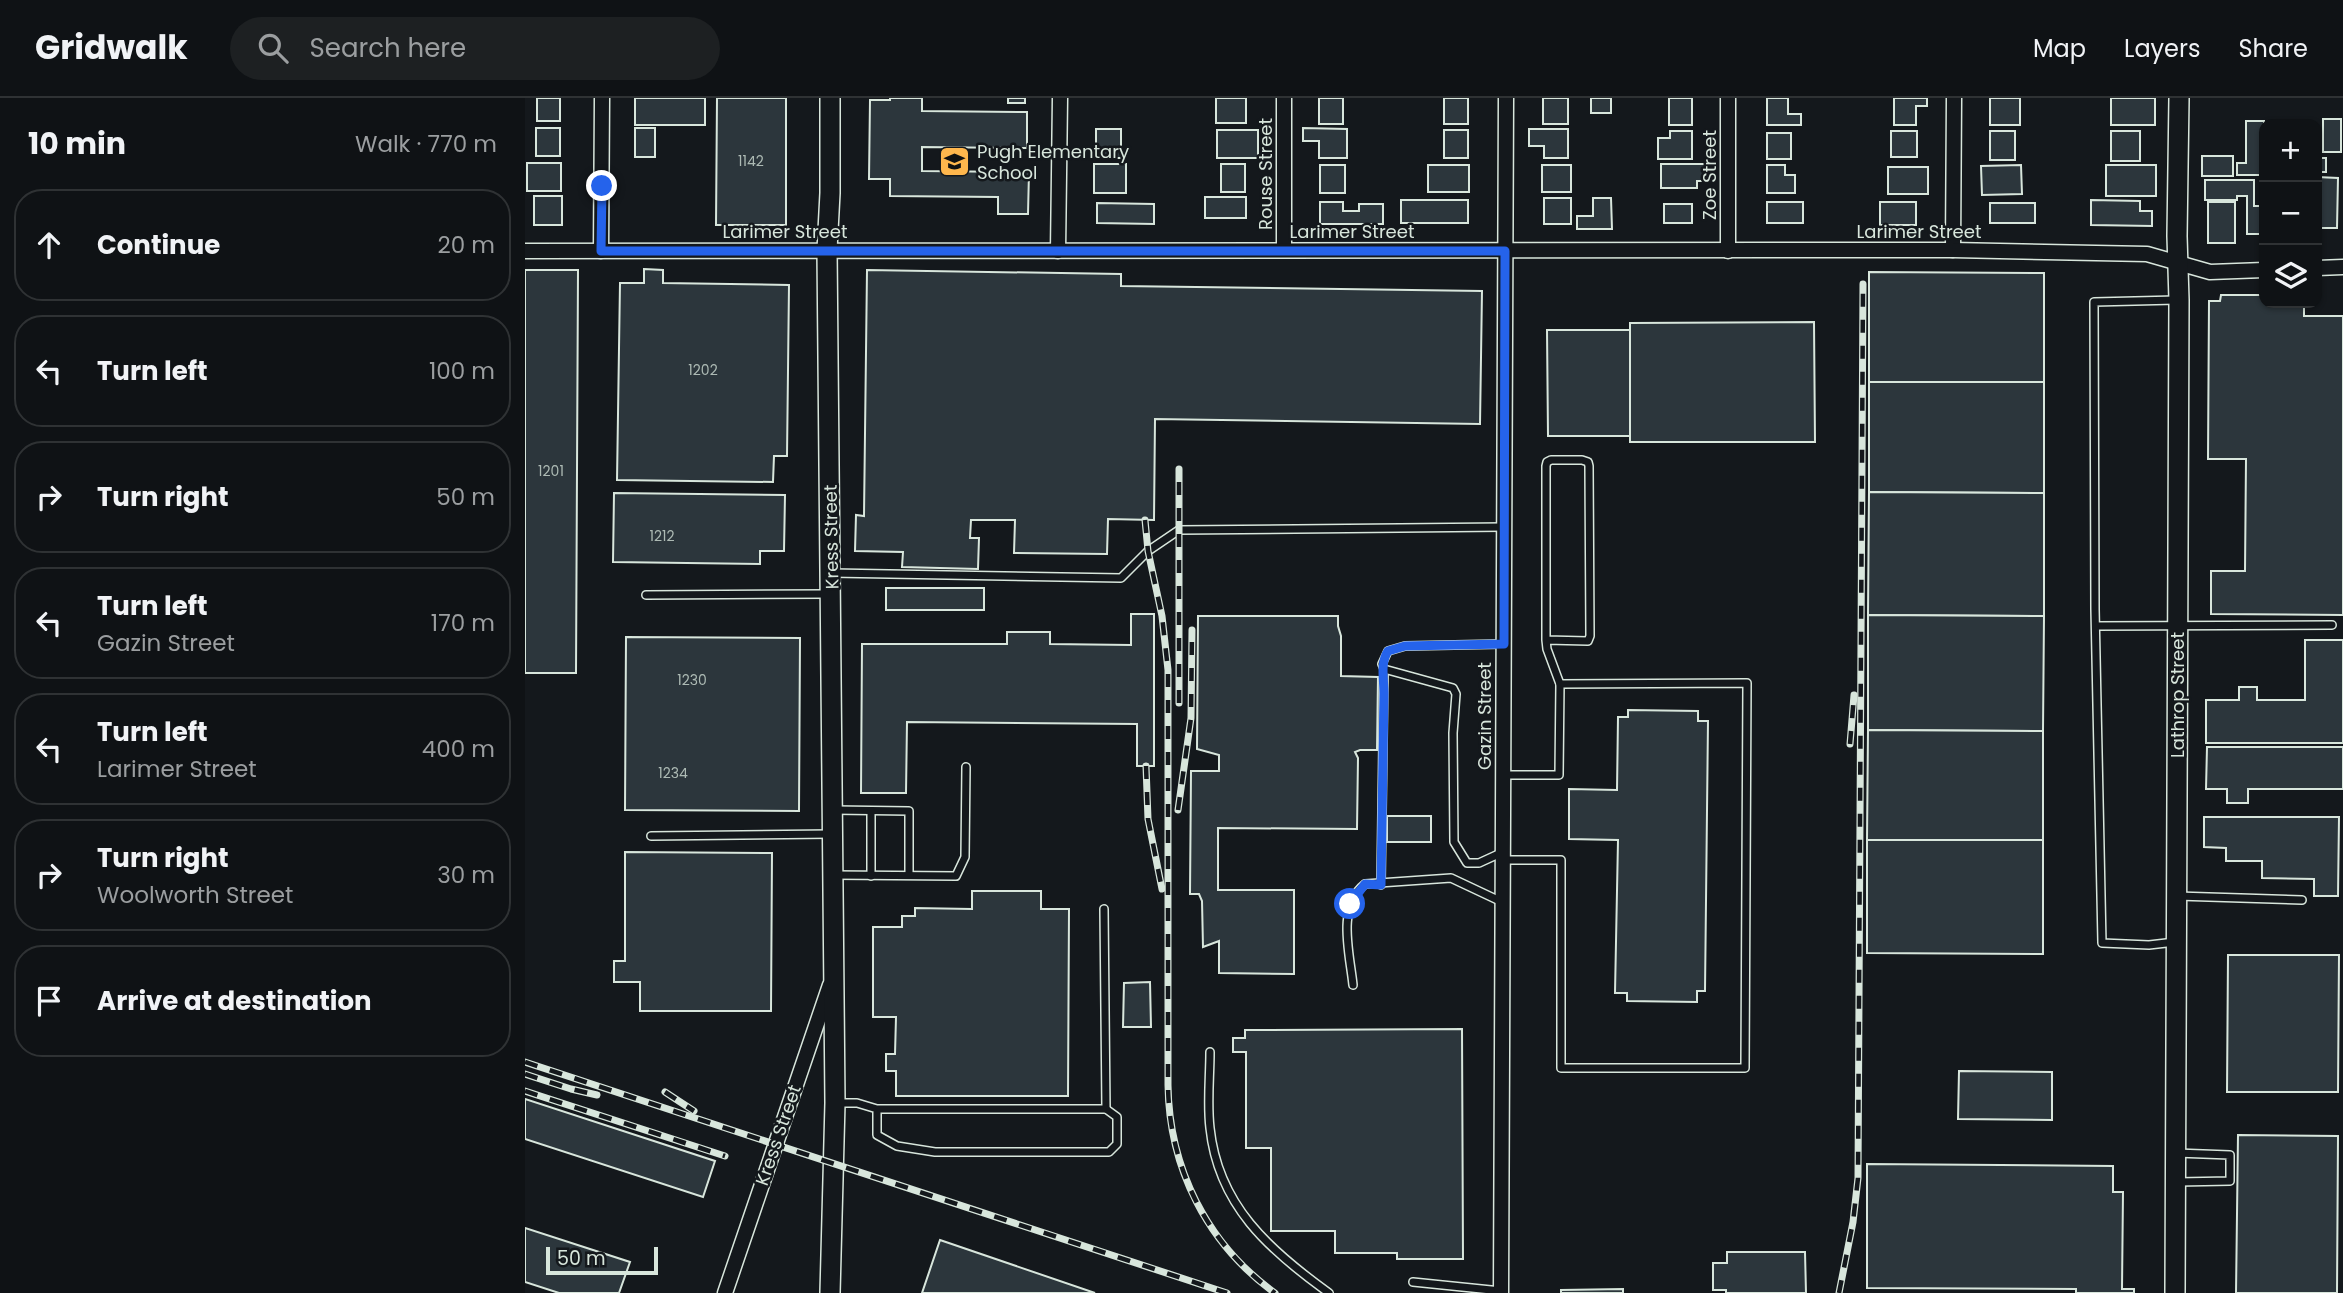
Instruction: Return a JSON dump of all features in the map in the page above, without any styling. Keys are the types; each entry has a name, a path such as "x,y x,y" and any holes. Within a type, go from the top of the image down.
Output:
{"street":[{"path":"601,251 602,98"},
{"name":"Kress Street","path":"829,98 830,192 827,250 835,1103 830,1293"},
{"path":"1058,251 1060,98"},
{"name":"Rouse Street","path":"1284,98 1284,250"},
{"name":"Gazin Street","path":"1501,1292 1506,98"},
{"name":"Zoe Street","path":"1728,98 1728,251"},
{"path":"1954,98 1954,250"},
{"name":"Lathrop Street","path":"2175,1293 2179,98"},
{"name":"Larimer Street","path":"525,251 1954,250 2147,254 2210,272 2259,270"},
{"path":"2322,268 2343,267"},
{"name":"Kress Street","path":"725,1293 773,1144 833,977"}],"lane":[{"path":"2176,942 2149,945 2102,943 2094,302 2179,300"},
{"path":"1503,775 1559,775 1560,684 1546,640 1547,462 1582,460 1588,462 1589,466 1590,636 1588,641 1582,643 1546,640"},
{"path":"832,573 1121,578 1148,551 1179,530 1504,527"},
{"path":"646,594 832,594"},
{"path":"2096,626 2332,625"},
{"path":"1381,885 1382,664 1388,651 1405,646 1504,644"},
{"path":"1384,669 1453,688 1456,694 1453,733 1454,842 1467,863 1479,863 1503,856 1561,860 1561,1068 1745,1068 1747,683 1560,684"},
{"path":"832,875 956,876 965,857 966,767"},
{"path":"832,810 909,811 909,875"},
{"path":"871,811 871,876"},
{"path":"651,836 832,834"},
{"path":"1353,985 1347,915 1350,904 1365,884 1381,885 1451,878 1502,902"},
{"path":"2176,896 2302,900"},
{"path":"1104,909 1106,1109"},
{"path":"1210,1052 1210,1126 1215,1155 1226,1187 1237,1208 1255,1231 1329,1293"},
{"path":"835,1103 857,1103 877,1109 1106,1109 1117,1117 1117,1144 1109,1152 935,1153 897,1146 877,1135 877,1109"},
{"path":"2175,1153 2230,1155 2230,1181 2175,1182"},
{"path":"1413,1282 1501,1292"}],"building":[{"path":"537,98 560,98 560,121 537,121"},
{"path":"635,98 705,98 705,125 635,125"},
{"path":"717,98 786,98 786,225 716,225"},
{"path":"922,98 922,111 1027,112 1027,148 922,147 922,171 1029,172 1028,214 998,214 998,197 890,196 890,179 869,179 870,100"},
{"path":"1008,98 1025,98 1025,103 1008,103"},
{"path":"1216,98 1246,98 1246,123 1216,123"},
{"path":"1319,98 1343,98 1343,124 1319,124"},
{"path":"1444,98 1468,98 1468,124 1444,124"},
{"path":"1543,98 1568,98 1568,124 1543,124"},
{"path":"1591,98 1611,98 1611,113 1591,113"},
{"path":"1669,98 1692,98 1692,125 1669,125"},
{"path":"1767,98 1788,98 1788,114 1801,114 1801,125 1767,125"},
{"path":"1894,98 1927,98 1927,106 1916,106 1916,125 1894,125"},
{"path":"1990,98 2020,98 2020,125 1990,125"},
{"path":"2111,98 2155,98 2155,125 2111,125"},
{"path":"2323,119 2341,119 2341,152 2323,152"},
{"path":"2246,121 2259,121 2259,175 2237,175 2237,163 2246,163"},
{"path":"536,128 560,128 560,156 536,156"},
{"path":"635,128 655,128 655,157 635,157"},
{"path":"1303,128 1347,129 1347,158 1319,158 1319,141 1303,141"},
{"path":"1096,129 1121,129 1121,158 1096,158"},
{"path":"1529,129 1568,129 1568,158 1544,158 1544,146 1529,146"},
{"path":"1217,130 1258,130 1258,158 1217,158"},
{"path":"1444,130 1468,130 1468,158 1444,158"},
{"path":"1670,131 1692,131 1692,159 1658,159 1658,138 1670,138"},
{"path":"1891,131 1917,131 1917,157 1891,157"},
{"path":"1990,131 2015,131 2015,160 1990,160"},
{"path":"2111,131 2140,131 2140,161 2111,161"},
{"path":"1767,133 1791,133 1791,159 1767,159"},
{"path":"2202,156 2233,156 2233,176 2202,176"},
{"path":"2322,158 2326,158 2326,172 2322,172"},
{"path":"527,163 561,163 561,191 527,191"},
{"path":"1094,164 1126,164 1126,193 1094,193"},
{"path":"1221,164 1245,164 1245,192 1221,192"},
{"path":"1661,164 1708,164 1708,181 1697,181 1697,188 1661,188"},
{"path":"1320,165 1345,165 1345,193 1320,193"},
{"path":"1428,165 1469,165 1469,192 1428,192"},
{"path":"1542,165 1571,165 1571,192 1542,192"},
{"path":"1767,165 1785,165 1785,175 1795,175 1795,193 1767,193"},
{"path":"2021,165 2022,194 1982,195 1981,166"},
{"path":"2106,165 2156,165 2156,196 2106,196"},
{"path":"1888,167 1928,167 1928,194 1888,194"},
{"path":"2322,177 2338,178 2337,228 2322,228"},
{"path":"2205,180 2254,180 2254,206 2259,206 2259,234 2247,234 2247,196 2237,196 2237,200 2205,200"},
{"path":"534,196 562,196 562,225 534,225"},
{"path":"1205,197 1246,197 1246,218 1205,218"},
{"path":"1544,198 1571,198 1571,224 1544,224"},
{"path":"1593,198 1611,198 1612,229 1577,229 1577,216 1593,216"},
{"path":"1401,200 1468,200 1468,223 1401,223"},
{"path":"2091,200 2140,201 2140,211 2152,211 2152,226 2091,225"},
{"path":"1320,202 1343,202 1343,211 1359,211 1359,204 1383,204 1383,224 1320,224"},
{"path":"1767,202 1803,202 1803,223 1767,223"},
{"path":"1880,202 1916,202 1916,225 1880,225"},
{"path":"2208,202 2235,202 2235,243 2208,243"},
{"path":"1097,203 1154,204 1154,224 1097,223"},
{"path":"1990,203 2035,203 2035,223 1990,223"},
{"path":"1664,204 1692,204 1692,223 1664,223"},
{"path":"644,269 663,270 663,283 789,285 787,456 774,456 773,482 617,480 620,283 644,283"},
{"path":"525,270 578,270 576,673 525,673"},
{"path":"867,270 1121,274 1121,286 1482,291 1480,424 1155,419 1154,520 1108,519 1107,554 1014,553 1015,520 971,520 970,538 979,538 978,569 902,567 903,552 855,551 856,515 864,516"},
{"path":"1869,272 2044,273 2044,382 1869,382"},
{"path":"2221,295 2259,295 2259,308 2304,308 2304,316 2343,316 2343,615 2211,614 2211,571 2245,571 2246,459 2208,459 2209,301 2220,301"},
{"path":"1814,322 1815,442 1630,442 1630,323"},
{"path":"1547,330 1630,330 1630,436 1548,436"},
{"path":"1869,382 2044,382 2044,493 1869,492"},
{"path":"1869,492 2044,493 2044,616 1868,615"},
{"path":"614,493 785,495 784,551 760,551 760,564 613,562"},
{"path":"886,588 984,588 984,610 886,610"},
{"path":"1131,614 1154,614 1154,766 1137,766 1137,724 907,722 906,793 861,793 862,644 1007,644 1007,632 1050,632 1050,644 1131,645"},
{"path":"1868,615 2044,616 2043,731 1868,730"},
{"path":"1198,616 1338,616 1341,676 1378,677 1377,750 1355,752 1358,758 1357,829 1218,828 1218,890 1294,890 1294,974 1219,973 1219,941 1203,947 1202,901 1199,894 1190,894 1191,771 1219,771 1219,755 1197,749"},
{"path":"626,637 800,638 799,811 625,810"},
{"path":"2305,640 2343,640 2343,743 2206,743 2206,700 2239,700 2239,687 2257,687 2257,700 2305,700"},
{"path":"1628,710 1698,711 1698,721 1708,721 1705,991 1697,991 1697,1002 1627,1001 1627,993 1615,993 1618,840 1569,839 1569,789 1617,790 1618,717 1628,717"},
{"path":"1868,730 2043,731 2043,840 1867,840"},
{"path":"2207,747 2343,747 2343,789 2248,789 2248,803 2227,803 2227,789 2206,789"},
{"path":"1387,816 1431,816 1431,842 1387,842"},
{"path":"2204,817 2339,817 2338,896 2314,896 2314,879 2262,878 2262,861 2226,861 2226,848 2204,847"},
{"path":"1867,840 2043,840 2043,954 1867,953"},
{"path":"625,852 772,853 771,1011 640,1011 640,982 614,982 614,961 625,961"},
{"path":"972,891 1041,891 1041,909 1069,909 1068,1096 896,1096 896,1071 886,1071 886,1054 895,1054 896,1017 873,1017 873,927 902,927 902,916 915,916 915,908 972,909"},
{"path":"2228,955 2339,955 2338,1092 2227,1092"},
{"path":"1150,982 1151,1027 1123,1027 1124,983"},
{"path":"1462,1029 1463,1259 1397,1259 1397,1253 1335,1253 1335,1231 1271,1231 1271,1148 1246,1148 1246,1052 1233,1052 1233,1038 1245,1038 1245,1030"},
{"path":"1959,1071 2052,1072 2052,1120 1958,1119"},
{"path":"525,1099 715,1161 703,1197 525,1139"},
{"path":"2238,1135 2338,1136 2337,1293 2236,1293"},
{"path":"1867,1164 2113,1166 2113,1192 2123,1192 2122,1289 2134,1289 2134,1293 2076,1293 2076,1289 1867,1288"},
{"path":"525,1228 630,1262 619,1293 559,1293 525,1282"},
{"path":"940,1240 1095,1293 922,1293"},
{"path":"1727,1252 1805,1252 1806,1293 1726,1293 1726,1290 1713,1290 1713,1263 1727,1263"},
{"path":"1623,1289 1623,1293 1561,1293 1561,1290"}],"railway":[{"path":"1839,1293 1853,1222 1858,1178 1863,284"},
{"path":"1179,469 1179,703"},
{"path":"1145,520 1148,551 1162,616 1168,670 1170,1116 1184,1174 1196,1202 1230,1252 1275,1293"},
{"path":"1178,810 1191,718 1192,630"},
{"path":"1850,744 1854,695"},
{"path":"1146,766 1148,819 1162,889"},
{"path":"525,1062 1227,1293"},
{"path":"525,1074 597,1095"},
{"path":"525,1091 725,1156"},
{"path":"665,1092 694,1111"}],"place":[{"name":"Pugh Elementary School","path":"954,161"}],"route":[{"path":"602,186 601,251 1505,251 1504,644 1405,646 1388,651 1384,657 1381,885 1365,884 1350,904"}]}
